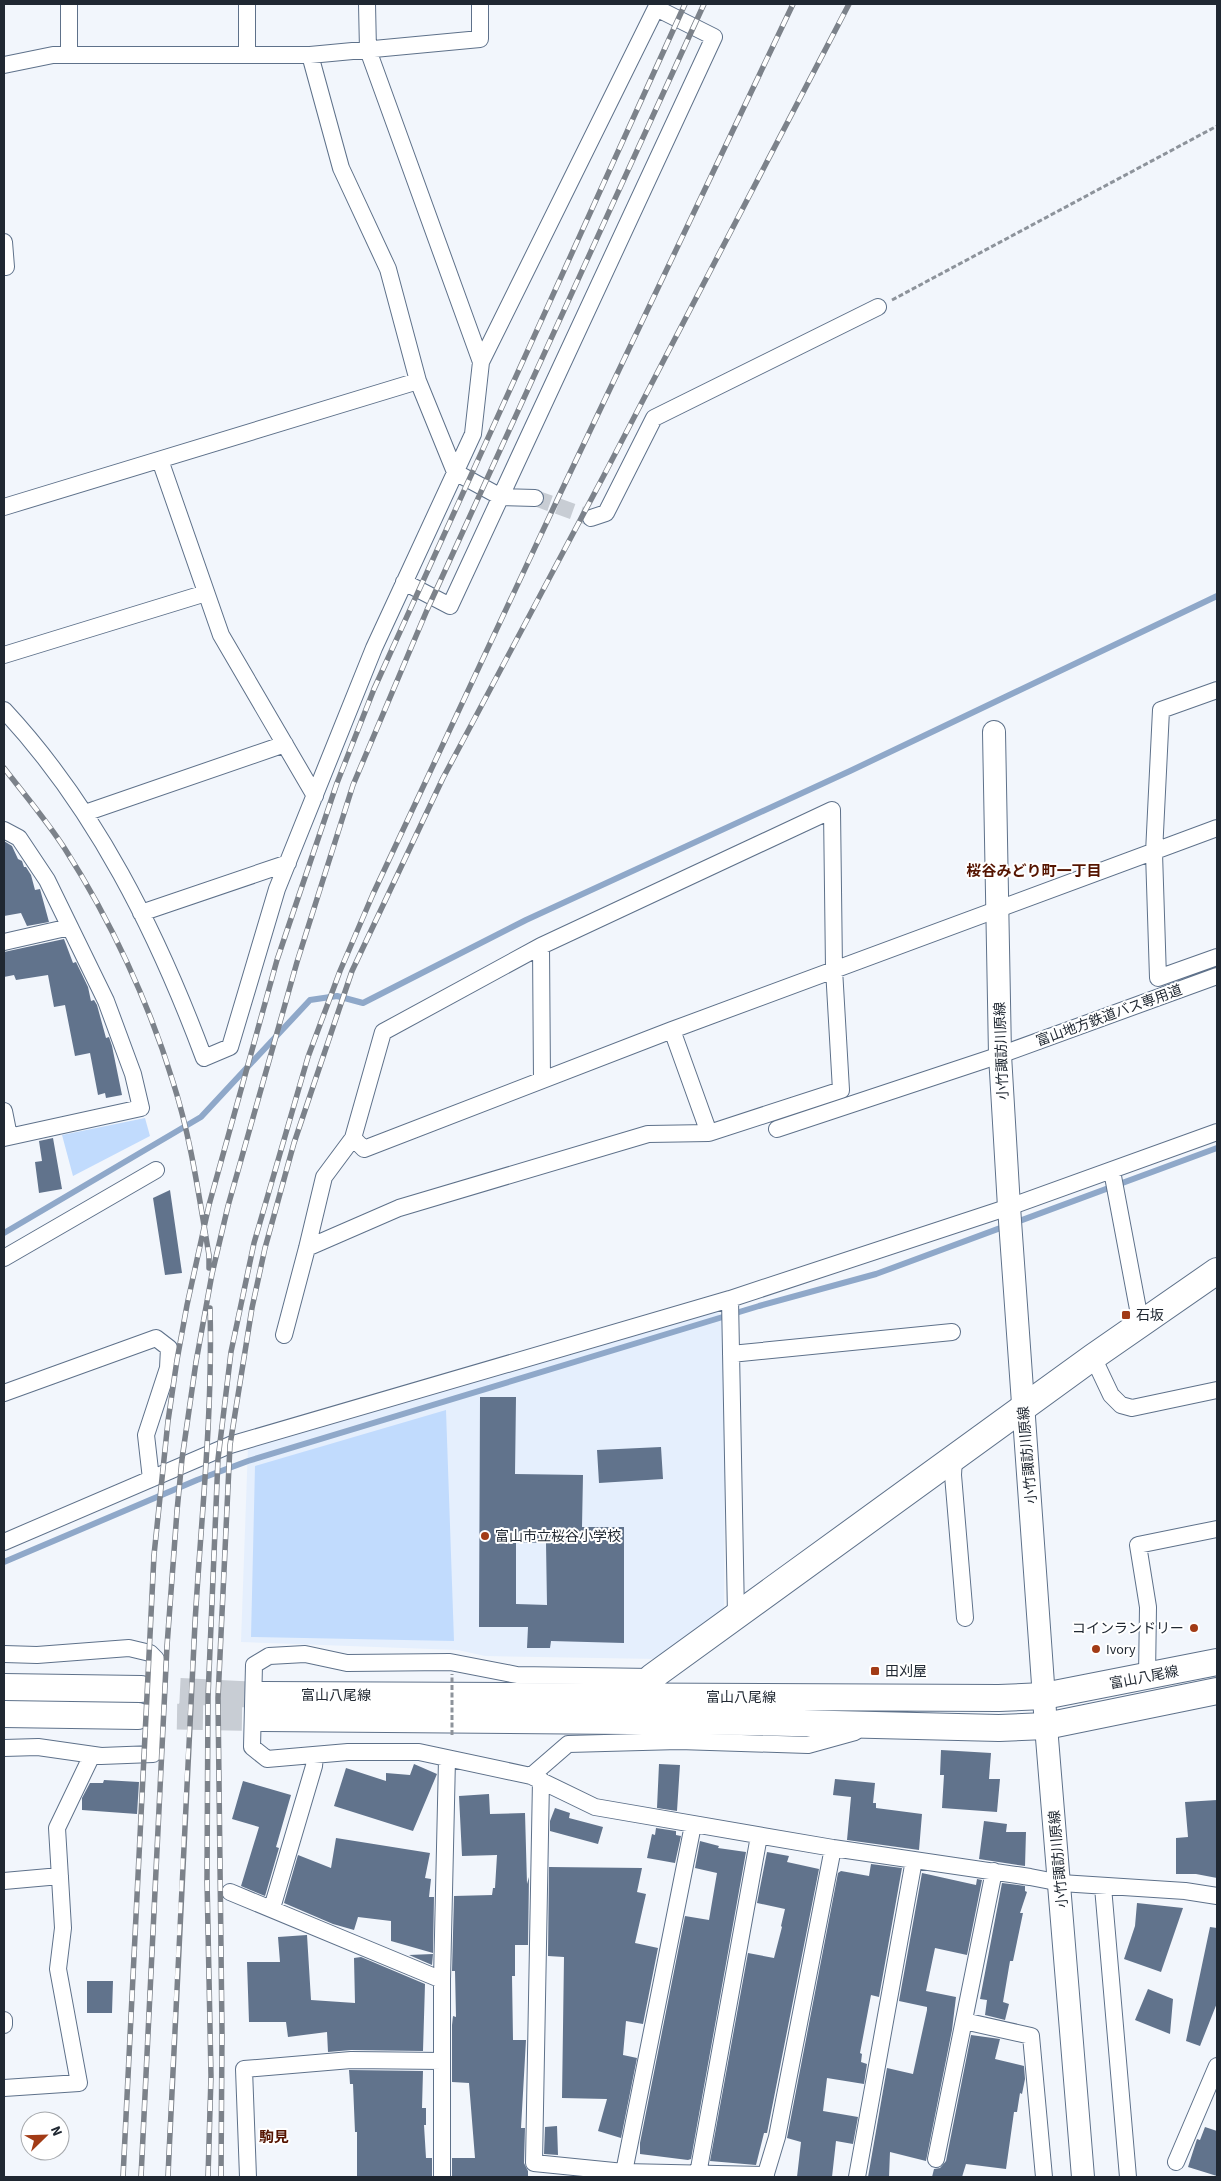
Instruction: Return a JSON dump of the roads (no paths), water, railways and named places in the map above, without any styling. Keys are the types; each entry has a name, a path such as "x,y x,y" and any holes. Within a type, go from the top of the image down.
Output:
{"main road":[{"name":"小竹諏訪川原線","path":"994,732 1000,1055 1009,1207 1046,1726 1061,1883 1083,2177"},
{"path":"652,1677 1093,1357 1217,1271"},
{"name":"富山八尾線","path":"1217,1662 1044,1696 262,1706 876,1726 999,1728 1046,1726 1217,1691"},
{"path":"4,1687 141,1689"},
{"path":"4,1714 138,1716"}],"street":[{"path":"69,4 69,54"},
{"path":"247,4 247,55"},
{"path":"367,4 368,50 481,362"},
{"path":"4,65 53,55 69,54 310,55 480,39 480,4"},
{"path":"4,710 31,739 85,813 141,913 179,991 204,1058 230,1047 277,889 374,648 404,582 473,434 481,362 657,6 714,37 450,606 404,582"},
{"path":"310,55 341,168 388,269 418,381 455,472 501,497 535,498"},
{"path":"4,242 6,267 4,267"},
{"path":"591,518 606,513 654,418 878,307"},
{"path":"4,507 418,381"},
{"path":"160,460 220,635 315,796"},
{"path":"4,655 206,593"},
{"path":"1217,690 1161,710 1154,853 1158,978 1217,957"},
{"path":"85,813 285,744"},
{"path":"284,1336 324,1176 353,1138 383,1032 541,946 832,810 834,969 841,1090 709,1133 648,1134 399,1208 307,1248"},
{"path":"353,1138 364,1150 672,1030 997,909 1154,853 1217,828"},
{"path":"4,830 20,838 47,880 106,1001 133,1074 141,1108 6,1137 4,1111"},
{"path":"141,913 288,863"},
{"path":"4,942 70,927"},
{"path":"541,946 542,1080"},
{"name":"富山地方鉄道バス専用道","path":"777,1129 1000,1055 1217,976"},
{"path":"672,1030 709,1133"},
{"path":"4,1542 230,1445 730,1299 1009,1207 1217,1132"},
{"path":"4,1258 156,1170"},
{"path":"1112,1171 1141,1325"},
{"path":"730,1299 736,1615"},
{"path":"731,1354 952,1332"},
{"path":"4,1393 156,1338 169,1348 168,1368 146,1435 151,1479"},
{"path":"1093,1357 1111,1395 1121,1405 1127,1407 1132,1408 1217,1390"},
{"path":"954,1458 953,1476 965,1618"},
{"path":"1147,1676 1148,1608 1138,1545 1217,1529"},
{"path":"4,1654 37,1655 129,1648 155,1656 156,1669 154,1754 92,1754 38,1747 4,1748"},
{"path":"652,1677 517,1675 450,1662 347,1663 305,1654 269,1656 254,1665 252,1747 267,1759 348,1752 419,1752 536,1778 595,1807 693,1825 1061,1883 1103,1887 1186,1890 1217,1896"},
{"path":"833,1848 777,2136 766,2176 624,2172 534,2164 536,1778 568,1744 679,1741 808,1745 876,1726"},
{"path":"4,2088 79,2083 58,1969 63,1928 57,1828 92,1754"},
{"path":"272,1908 314,1766 315,1756"},
{"path":"442,2177 442,1980 447,1758"},
{"path":"624,2172 693,1825"},
{"path":"698,2174 759,1836"},
{"path":"857,2177 914,1860"},
{"path":"936,2159 994,1872"},
{"path":"4,1880 60,1876"},
{"path":"1103,1887 1128,2177"},
{"path":"230,1892 442,1980"},
{"path":"964,2021 1032,2036 1044,2177"},
{"path":"248,2177 244,2069 351,2060 442,2061"},
{"path":"1176,2162 1217,2066"}],"waterway":[{"path":"4,1233 201,1117 310,1000 337,996 363,1003 526,920 850,771 1217,596"},
{"path":"4,1562 197,1480 248,1461 759,1306 876,1274 1217,1148"}],"tunnel":[{"path":"535,498 591,518"},
{"path":"141,1689 261,1695"},
{"path":"138,1716 263,1718"}],"railway":[{"path":"123,2177 154,1555 168,1421 177,1360 209,1205 277,960 337,783 374,689 685,4"},
{"path":"141,2177 167,1646 177,1511 182,1459 196,1362 212,1274 228,1206 297,962 353,785 427,610 704,4"},
{"path":"208,2177 211,2076 207,1880 208,1697 218,1459 231,1352 254,1243 308,1057 340,971 373,894 559,496 793,4"},
{"path":"221,2177 222,2032 218,1698 230,1445 252,1308 265,1248 294,1143 352,971 443,778 602,479 849,4"},
{"path":"4,768 51,828 82,876 113,933 140,992 163,1052 185,1124 202,1211 209,1255 209,1268"},
{"path":"168,2177 191,1692 210,1387 210,1308"}],"place":[{"name":"石坂","path":"1126,1315"},
{"name":"富山市立桜谷小学校","path":"485,1536"},
{"name":"コインランドリー","path":"1194,1628"},
{"name":"Ivory","path":"1096,1649"},
{"name":"田刈屋","path":"875,1671"}],"district":[{"name":"桜谷みどり町一丁目","path":"1034,871"},
{"name":"駒見","path":"274,2137"}]}
